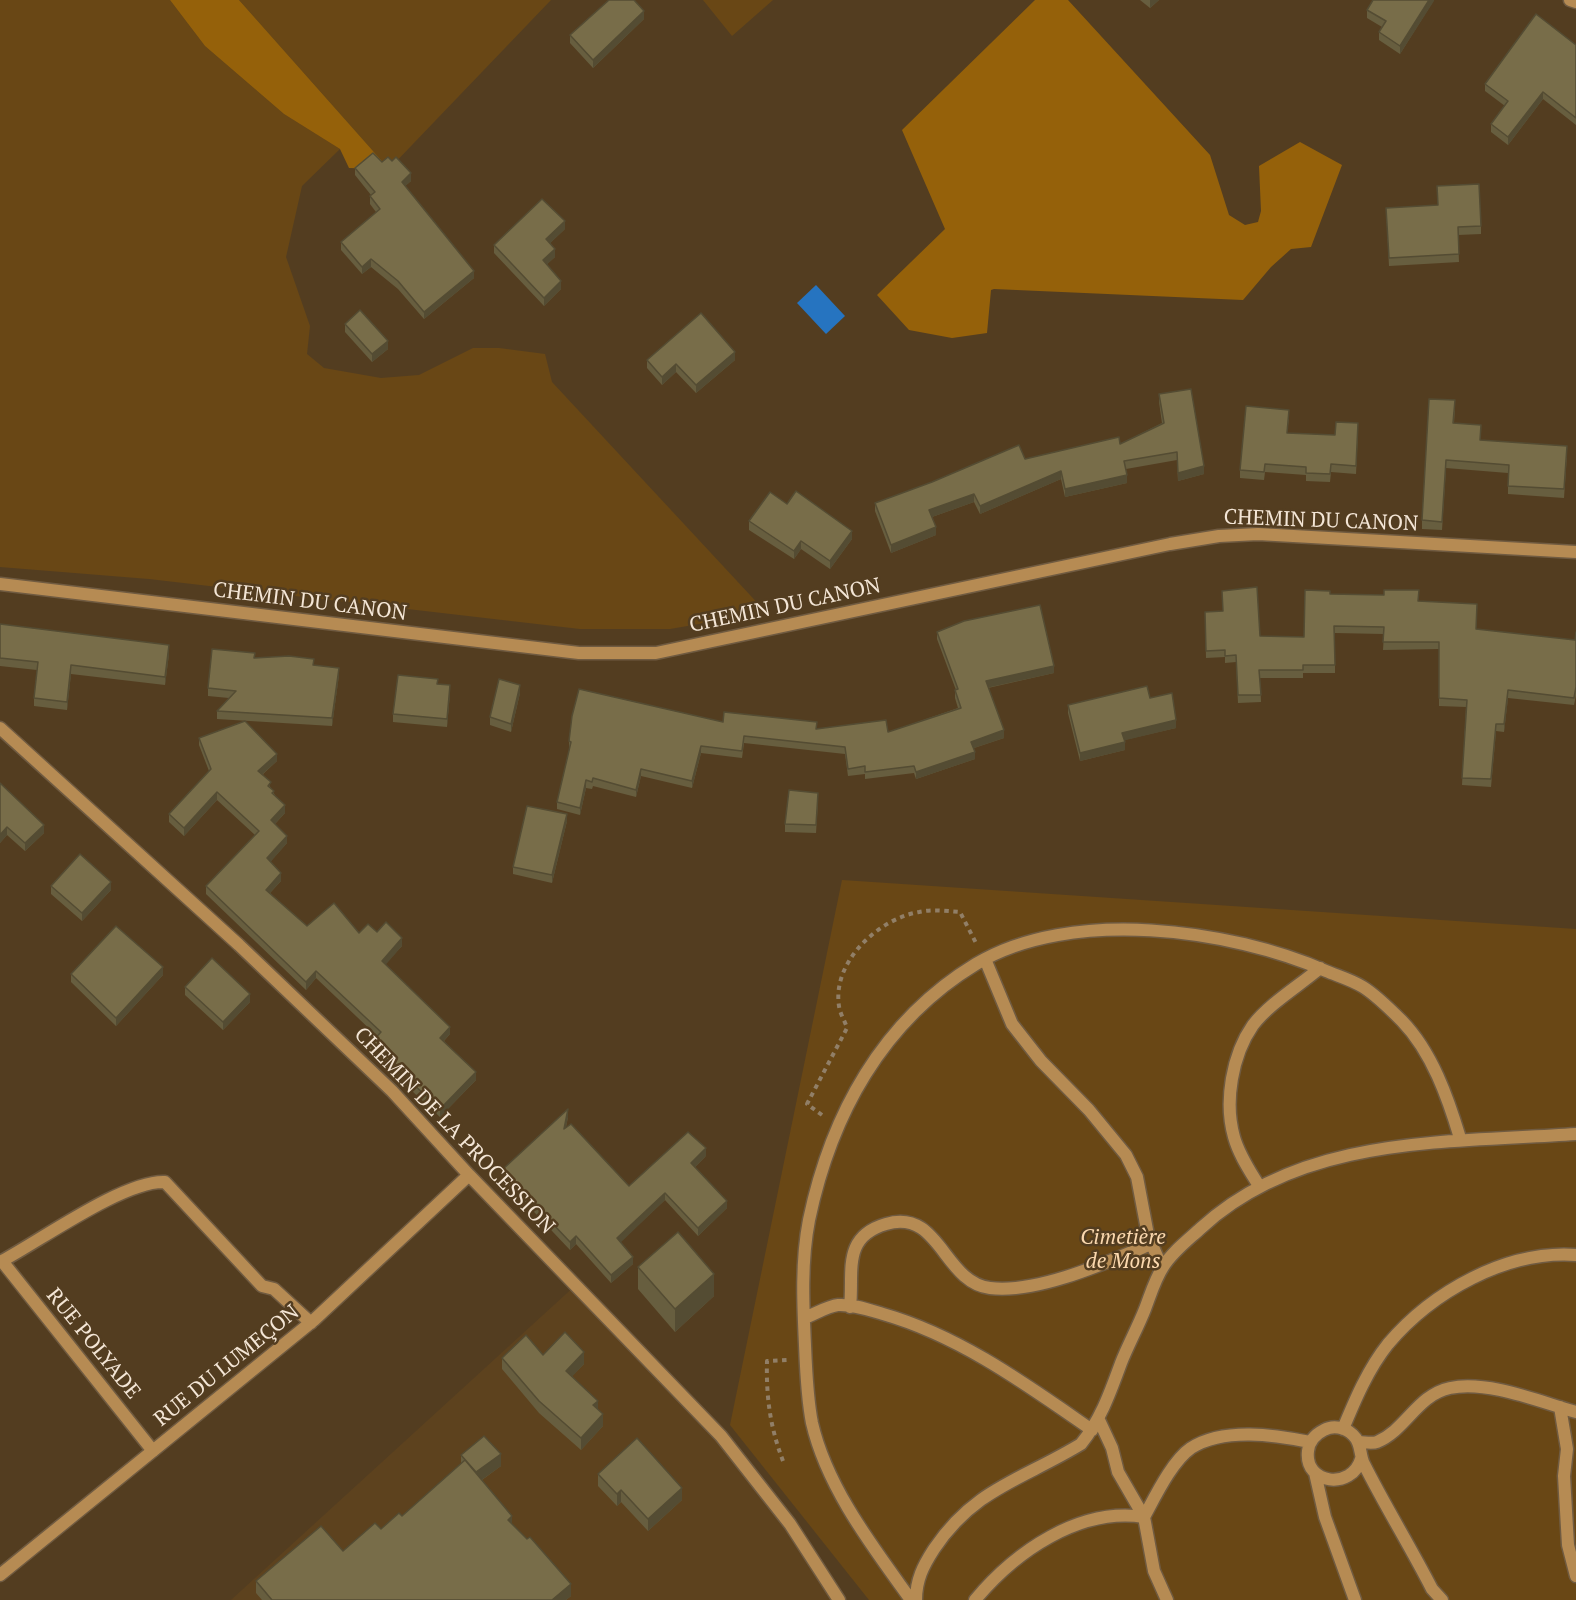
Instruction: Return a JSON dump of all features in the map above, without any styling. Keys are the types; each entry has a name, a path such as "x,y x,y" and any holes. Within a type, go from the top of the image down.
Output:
{"street":[{"path":"1570,0 1576,2"},
{"name":"CHEMIN DU CANON","path":"0,584 579,653 656,652 1170,544 1218,536 1258,534 1576,552"},
{"name":"CHEMIN DE LA PROCESSION","path":"0,728 239,945 384,1083 469,1175 721,1436 790,1524 839,1600"},
{"path":"911,1600 867,1536 837,1486 813,1424 806,1359 804,1265 809,1220 836,1126 857,1087 890,1039 918,1006 947,983 985,959 1013,946 1049,937 1092,931 1138,931 1190,935 1241,944 1297,958 1362,987 1404,1022 1429,1062 1449,1101 1460,1138"},
{"path":"985,959 1012,1024 1041,1061 1089,1110 1126,1155 1137,1177 1151,1244 1162,1268"},
{"path":"1259,1186 1234,1137 1229,1115 1234,1071 1240,1049 1253,1025 1320,968"},
{"path":"916,1600 916,1588 921,1568 949,1527 964,1512 987,1494 1081,1444 1095,1425 1162,1268 1212,1217 1259,1186 1303,1167 1340,1158 1460,1138 1576,1134"},
{"name":"RUE DU LUMEÇON","path":"0,1575 311,1323 469,1175"},
{"path":"1,1261 120,1194 153,1181 165,1182 262,1286 274,1289 311,1323"},
{"path":"850,1307 852,1289 849,1263 857,1245 875,1227 895,1221 912,1222 926,1229 962,1276 973,1283 989,1288 1016,1288 1034,1284 1098,1266 1151,1244"},
{"path":"1343,1429 1358,1392 1387,1346 1418,1313 1455,1288 1493,1269 1533,1257 1576,1255"},
{"name":"RUE POLYADE","path":"1,1261 153,1451"},
{"path":"804,1318 837,1305 891,1316 936,1332 1095,1425 1112,1449 1118,1472 1144,1517 1154,1571 1167,1600"},
{"path":"1359,1442 1376,1443 1402,1423 1419,1403 1450,1388 1481,1389 1524,1395 1576,1412"},
{"path":"1560,1407 1567,1449 1564,1476 1568,1545 1576,1576"},
{"path":"1355,1600 1325,1517 1315,1473 1309,1463 1310,1442 1317,1434 1328,1428 1343,1429 1353,1434 1359,1442 1361,1459 1432,1588 1442,1600"},
{"path":"1144,1517 1171,1471 1191,1449 1214,1439 1241,1435 1290,1438 1310,1442"},
{"path":"1315,1473 1328,1480 1343,1480 1354,1472 1361,1459"},
{"path":"975,1600 1005,1570 1059,1531 1112,1515 1144,1517"}],"path":[{"path":"836,1126 807,1104 847,1028 839,1008 840,989 847,967 874,931 918,912 960,912 985,959"},
{"path":"783,1461 769,1414 767,1360 806,1359"}],"shaded area":[{"path":"170,0 239,0 389,169 349,168 340,149 284,114 205,46"},
{"path":"1035,0 1068,0 1210,155 1229,215 1245,225 1258,222 1261,211 1259,166 1300,142 1342,165 1311,247 1291,249 1271,267 1243,300 994,289 991,290 987,333 952,338 909,330 877,295 945,229 902,130"},
{"path":"577,1284 721,1436 839,1600 231,1600"}],"green space":[{"path":"0,0 170,0 205,46 284,114 340,149 302,186 286,257 310,326 307,354 324,368 381,378 419,375 473,348 499,348 545,354 552,382 763,609 722,620 670,629 580,629 149,579 0,567"},
{"path":"239,0 551,0 389,169"},
{"path":"703,0 773,0 732,36"},
{"name":"Cimetière de Mons","path":"842,880 1576,929 1576,1600 869,1600 730,1425"}],"water":[{"path":"816,285 845,316 826,334 797,303"}],"building":[{"path":"609,0 634,0 644,11 593,60 570,35"},
{"path":"1373,0 1429,0 1400,46 1379,32 1386,21 1367,10"},
{"path":"1536,14 1576,45 1576,118 1543,92 1508,137 1491,124 1508,101 1485,84"},
{"path":"373,153 382,162 388,157 392,161 396,157 411,173 402,182 474,271 424,312 398,281 371,259 362,267 341,242 380,209 370,196 375,192 355,168"},
{"path":"1479,184 1481,226 1458,227 1459,254 1389,258 1386,208 1438,205 1437,186"},
{"path":"542,199 565,221 546,239 555,249 543,260 561,281 544,298 494,245"},
{"path":"360,310 388,341 372,354 345,324"},
{"path":"701,313 735,352 696,385 676,364 662,377 647,360"},
{"path":"1191,389 1204,466 1178,473 1177,452 1124,461 1127,475 1065,489 1061,471 980,506 974,494 929,510 936,527 891,545 875,503 932,482 1019,445 1025,459 1119,437 1120,444 1164,423 1159,394"},
{"path":"1429,399 1455,400 1453,423 1481,425 1480,440 1567,446 1564,489 1508,486 1509,465 1446,460 1442,522 1422,520"},
{"path":"1246,406 1289,410 1287,433 1335,435 1336,422 1358,423 1356,466 1331,464 1330,474 1306,473 1306,467 1265,464 1264,472 1240,470"},
{"path":"796,491 852,531 830,561 801,541 794,551 749,521 770,492 787,504"},
{"path":"1257,587 1260,636 1304,637 1305,590 1330,591 1330,594 1384,595 1384,590 1419,590 1418,601 1477,604 1476,629 1575,640 1576,632 1574,698 1508,690 1504,724 1496,724 1491,779 1462,778 1467,700 1439,698 1439,642 1383,642 1384,627 1334,626 1335,665 1303,665 1303,670 1259,670 1261,695 1238,695 1236,655 1225,656 1225,650 1206,651 1205,612 1223,611 1222,591"},
{"path":"1040,605 1054,666 986,681 1004,730 971,742 975,752 916,772 914,766 865,772 865,766 848,769 845,747 744,736 742,751 701,746 692,781 641,769 636,790 593,778 592,782 586,780 580,808 557,802 571,742 569,741 572,716 579,689 723,722 724,712 817,722 816,729 886,720 888,732 961,708 955,690 958,689 937,632 964,621"},
{"path":"0,624 169,645 165,677 71,665 67,702 34,698 38,662 0,658"},
{"path":"212,649 255,653 254,658 289,656 314,659 313,665 339,668 332,718 217,711 236,691 208,688"},
{"path":"398,675 438,679 437,684 450,685 447,719 393,714"},
{"path":"499,679 520,685 511,724 490,717"},
{"path":"1147,686 1150,698 1172,693 1176,720 1122,733 1125,742 1080,753 1068,705"},
{"path":"245,721 277,754 258,771 271,782 268,786 274,791 272,793 285,805 271,820 287,836 267,858 281,873 266,890 307,926 334,903 359,933 368,924 377,932 386,922 402,938 382,961 450,1027 440,1038 476,1072 440,1109 370,1044 381,1032 316,971 306,982 206,886 259,831 217,792 184,828 169,814 211,769 199,738"},
{"path":"0,783 44,825 25,843 7,827 0,835"},
{"path":"789,790 818,793 816,825 785,824"},
{"path":"527,806 567,814 552,875 513,867"},
{"path":"80,854 111,882 82,913 51,886"},
{"path":"116,926 163,967 116,1018 71,974"},
{"path":"212,958 250,994 223,1022 185,987"},
{"path":"568,1109 564,1129 571,1124 629,1186 688,1132 706,1148 691,1163 727,1201 698,1228 665,1193 617,1238 633,1257 611,1275 576,1236 570,1242 502,1170"},
{"path":"678,1232 714,1274 675,1309 638,1267"},
{"path":"565,1332 584,1352 566,1371 598,1401 593,1405 603,1414 581,1438 539,1401 502,1358 526,1335 543,1355"},
{"path":"484,1436 501,1454 476,1472 461,1455"},
{"path":"637,1438 682,1488 648,1519 621,1490 617,1494 598,1474"},
{"path":"465,1460 512,1516 508,1520 527,1539 530,1537 571,1584 552,1600 272,1600 256,1581 321,1526 343,1551 375,1523 381,1529 399,1513 402,1516"}]}
